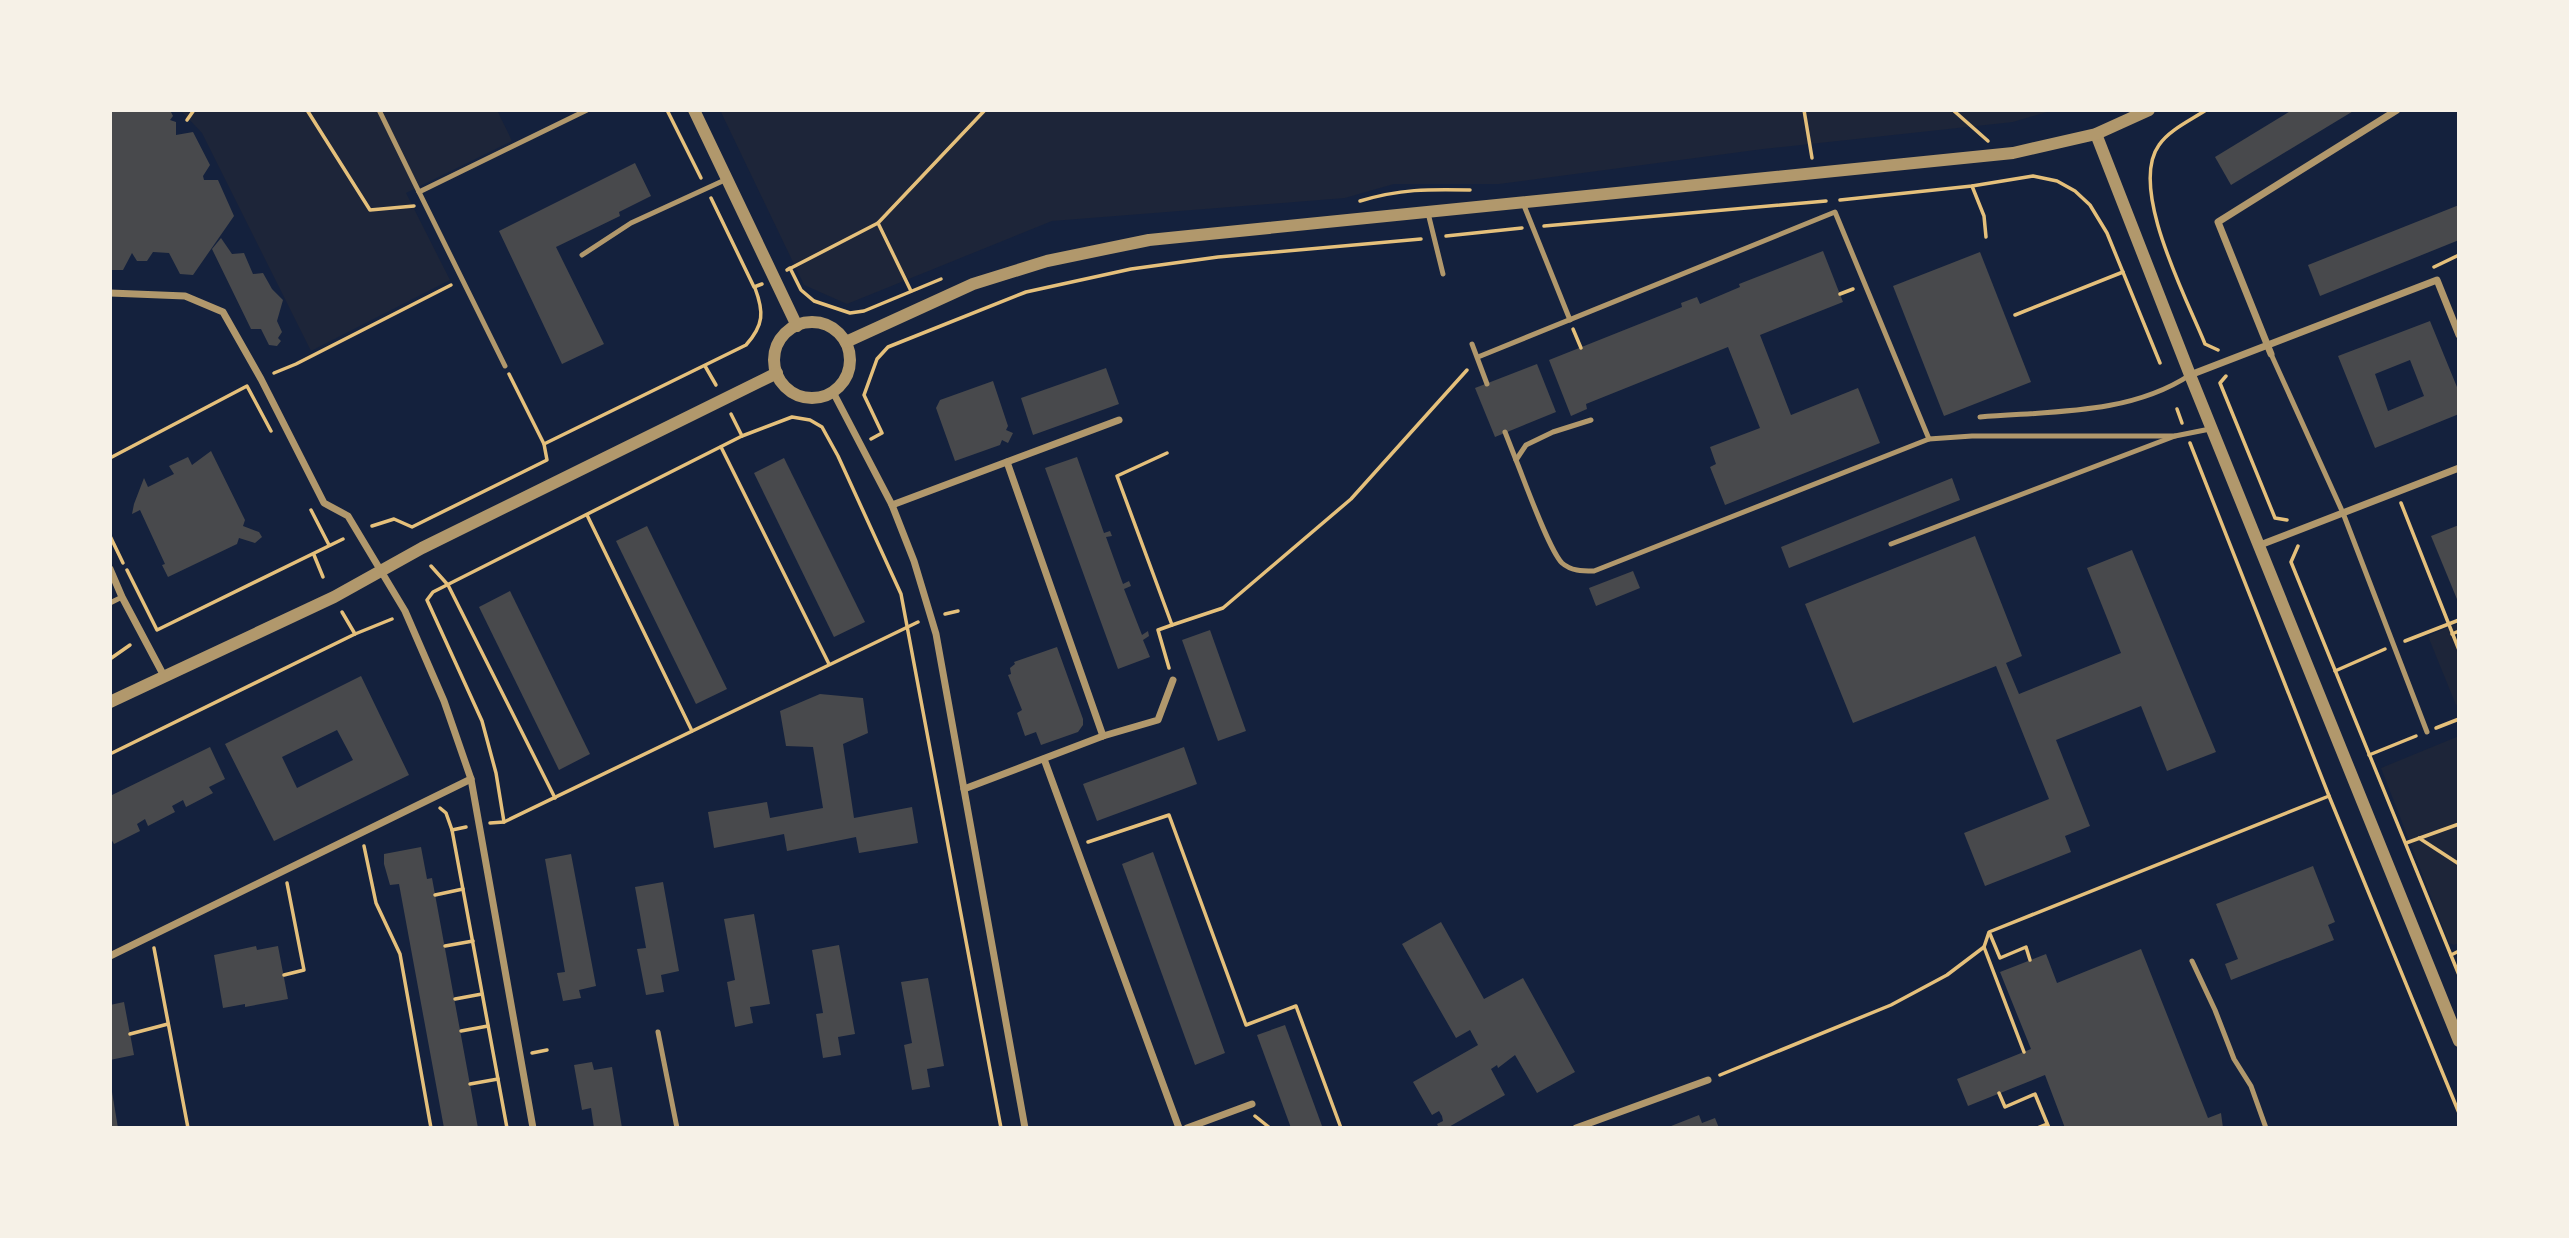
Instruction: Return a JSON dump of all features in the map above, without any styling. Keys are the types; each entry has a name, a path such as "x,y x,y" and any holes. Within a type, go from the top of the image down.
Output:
{"street":[{"path":"694,110 797,326"},
{"path":"846,342 973,285 1047,261 1149,240 2013,153 2096,134 2149,110"},
{"path":"2272,354 2218,222 2397,110"},
{"path":"2096,134 2190,375 2459,1041"},
{"path":"2190,375 2437,280 2459,335"},
{"path":"110,293 185,296 223,312 261,379 324,503 348,516 405,611 444,701 471,779 533,1128"},
{"path":"808,323 830,326 846,342 850,364 841,384 833,392 811,398 800,396 790,391 777,373 776,351 788,332 797,326 808,323"},
{"path":"110,702 334,597 380,570 777,373"},
{"path":"833,392 892,505 914,561 936,634 1025,1128"},
{"path":"892,505 1119,420"},
{"path":"1007,462 1103,736"},
{"path":"2260,545 2459,468"},
{"path":"110,569 164,676"},
{"path":"964,789 1103,736 1158,720 1172,680"},
{"path":"1044,759 1179,1128"},
{"path":"110,956 471,779"},
{"path":"1576,1128 1708,1080"},
{"path":"1187,1128 1252,1104"}],"lane":[{"path":"379,110 505,366"},
{"path":"419,192 587,110"},
{"path":"582,255 631,223 727,179"},
{"path":"1523,202 1570,320"},
{"path":"1428,212 1443,274"},
{"path":"1478,357 1835,212 1928,439"},
{"path":"1472,344 1487,384"},
{"path":"2272,354 2343,513 2427,732"},
{"path":"1980,417 2113,407 2170,388 2190,375"},
{"path":"1516,460 1526,445 1591,419"},
{"path":"1891,544 2186,432 2213,429"},
{"path":"1506,432 1560,561 1570,568 1594,571 1928,439 1972,436 2175,436"},
{"path":"110,603 122,597"},
{"path":"2192,961 2234,1059 2251,1086 2266,1128"},
{"path":"659,1032 677,1128"}],"path":[{"path":"187,120 194,110"},
{"path":"307,110 370,210 425,205"},
{"path":"790,268 878,223 985,110"},
{"path":"1804,110 1812,160"},
{"path":"1953,110 1987,140"},
{"path":"2206,110 2159,145 2149,167 2150,195 2157,225 2205,344 2220,351"},
{"path":"838,456 882,433 864,395 877,359 888,347 1026,292 1131,269 1206,259 1972,186 2033,176 2057,181 2075,191 2090,205 2107,233 2160,363"},
{"path":"1972,186 1984,216 1986,237"},
{"path":"878,223 911,291"},
{"path":"2015,314 2123,272"},
{"path":"272,374 463,279"},
{"path":"544,444 746,345 759,331 762,306 754,287"},
{"path":"1570,320 1581,348"},
{"path":"372,526 394,519 412,527 547,460 544,444 505,366"},
{"path":"1172,680 1158,630 1223,608 1351,499 1467,370"},
{"path":"2228,374 2220,383 2275,517 2289,520"},
{"path":"110,458 247,386"},
{"path":"2177,409 2329,796 2459,1113"},
{"path":"427,600 433,592 743,436 792,417 810,420 821,427 838,456 901,594 1001,1128"},
{"path":"721,447 829,664"},
{"path":"1167,453 1117,476 1172,625"},
{"path":"2396,491 2459,650"},
{"path":"587,515 692,731"},
{"path":"110,536 157,630 343,539"},
{"path":"2298,546 2291,562 2459,975"},
{"path":"314,555 323,577"},
{"path":"431,566 448,585 555,798"},
{"path":"945,614 958,611"},
{"path":"342,612 355,634"},
{"path":"110,754 391,619"},
{"path":"504,822 921,621"},
{"path":"2452,634 2459,631"},
{"path":"110,659 130,645"},
{"path":"1708,1080 1891,1006 1947,975 1984,947 1989,932 2329,796"},
{"path":"1076,846 1169,815 1245,1025 1296,1006 1341,1128"},
{"path":"2406,843 2459,824"},
{"path":"2419,838 2459,864"},
{"path":"362,843 367,853 376,903 400,954 431,1128"},
{"path":"284,975 304,970 287,881"},
{"path":"435,895 463,889"},
{"path":"1989,932 2000,958 2026,947 2031,960"},
{"path":"151,936 188,1128"},
{"path":"445,946 473,941"},
{"path":"1984,947 2024,1052"},
{"path":"2451,955 2459,951"},
{"path":"454,999 482,994"},
{"path":"130,1034 168,1024"},
{"path":"460,1031 488,1026"},
{"path":"526,1054 547,1050"},
{"path":"494,1059 505,1057"},
{"path":"470,1084 498,1079"},
{"path":"1998,1093 2005,1107 2035,1094 2048,1126 2037,1128"}],"shaded area":[{"path":"180,110 497,110 512,141 406,193 450,280 311,351 202,133"},
{"path":"720,110 2054,110 2013,122 1763,149 1499,184 1394,184 1345,198 1052,221 847,304 804,285"},
{"path":"2459,623 2459,704 2456,705 2428,636"},
{"path":"2459,736 2459,943 2454,945 2449,943 2381,768"}],"building":[{"path":"110,110 170,110 173,116 170,120 176,122 176,135 193,132 210,165 203,176 204,180 218,180 234,216 193,275 180,274 169,253 153,252 147,261 137,261 132,253 123,270 110,270"},
{"path":"2292,110 2355,110 2231,185 2215,157"},
{"path":"635,163 651,196 619,212 620,216 556,247 604,344 562,364 499,231"},
{"path":"2459,205 2459,240 2320,296 2308,265"},
{"path":"221,238 232,254 244,253 253,274 263,273 272,289 283,300 277,321 282,332 278,338 281,341 277,346 269,345 261,329 251,329 212,249"},
{"path":"1823,251 1843,302 1760,335 1791,415 1858,388 1880,443 1725,505 1710,467 1716,464 1710,447 1760,428 1728,347 1586,404 1587,409 1571,416 1549,360 1682,307 1681,303 1697,297 1700,304 1740,287 1739,284"},
{"path":"1980,252 2031,382 1944,416 1893,286"},
{"path":"2430,321 2459,392 2459,414 2375,448 2338,356","holes":["2410,360 2424,396 2388,411 2375,374"]},
{"path":"1537,364 1556,412 1495,437 1475,388"},
{"path":"1106,368 1119,404 1033,435 1021,398"},
{"path":"993,381 1008,426 1006,430 1013,433 1008,443 1002,440 1000,445 955,461 936,408 940,400"},
{"path":"211,451 245,520 243,526 259,532 262,537 255,543 239,538 237,544 168,577 162,565 165,564 140,510 132,514 134,504 144,478 148,487 174,474 169,466 188,457 192,465"},
{"path":"1077,457 1104,533 1110,531 1112,536 1106,537 1123,584 1129,581 1131,586 1124,589 1142,635 1148,631 1149,636 1143,640 1150,657 1118,669 1045,468"},
{"path":"784,458 865,622 834,637 754,473"},
{"path":"1952,478 1960,500 1789,568 1781,547"},
{"path":"2459,525 2459,604 2431,536"},
{"path":"647,526 727,689 696,704 616,541"},
{"path":"1975,536 2022,656 2006,663 2019,694 2121,653 2087,568 2132,550 2216,752 2167,771 2141,706 2056,740 2090,826 2065,836 2071,852 1985,886 1964,833 2049,799 1996,666 1853,723 1805,604"},
{"path":"1633,571 1640,588 1596,606 1589,588"},
{"path":"510,591 590,754 559,770 479,607"},
{"path":"1210,630 1246,731 1218,741 1182,640"},
{"path":"1057,647 1083,725 1078,732 1041,745 1036,732 1025,736 1017,713 1022,710 1008,675 1011,674 1010,668 1014,662"},
{"path":"361,676 409,775 274,841 225,744","holes":["337,730 353,760 297,788 282,757"]},
{"path":"820,694 863,698 868,733 843,744 854,818 912,807 918,843 859,853 856,837 787,851 784,834 714,848 708,812 767,802 770,818 823,808 813,747 786,746 780,711"},
{"path":"210,747 225,779 209,787 213,793 186,807 183,800 172,806 175,812 148,826 145,819 137,824 140,831 114,844 110,837 110,796"},
{"path":"1184,747 1197,784 1097,821 1083,784"},
{"path":"421,847 427,879 432,878 478,1128 444,1128 399,884 390,885 384,864 384,854"},
{"path":"1153,852 1225,1053 1195,1065 1122,864"},
{"path":"571,854 596,986 579,990 581,998 563,1001 557,973 565,972 545,859"},
{"path":"2313,866 2335,922 2328,925 2334,940 2231,980 2225,964 2238,959 2216,904"},
{"path":"663,882 679,971 661,975 664,992 646,995 637,949 646,948 635,887"},
{"path":"754,914 770,1004 750,1007 753,1023 735,1027 727,982 735,980 724,919"},
{"path":"1441,922 1484,999 1523,978 1575,1072 1537,1093 1515,1055 1498,1068 1497,1065 1491,1069 1505,1095 1447,1128 1439,1128 1437,1124 1443,1121 1442,1116 1439,1111 1432,1115 1413,1082 1478,1045 1470,1030 1456,1038 1402,944"},
{"path":"839,945 855,1034 838,1037 841,1055 823,1058 816,1014 823,1013 812,950"},
{"path":"256,946 257,950 278,946 288,999 223,1008 214,955"},
{"path":"2141,949 2208,1118 2221,1113 2223,1128 2065,1128 2045,1075 1968,1106 1957,1079 2031,1049 2000,972 2046,954 2057,983"},
{"path":"928,978 944,1066 927,1069 930,1087 912,1090 904,1045 912,1043 901,982"},
{"path":"124,1002 134,1055 110,1060 110,1005"},
{"path":"1285,1025 1322,1126 1318,1128 1291,1128 1257,1035"},
{"path":"592,1062 594,1070 612,1067 622,1128 594,1128 591,1108 582,1110 574,1065"},
{"path":"112,1092 118,1128 110,1128"},
{"path":"1699,1115 1702,1123 1715,1118 1719,1128 1666,1128"}]}
